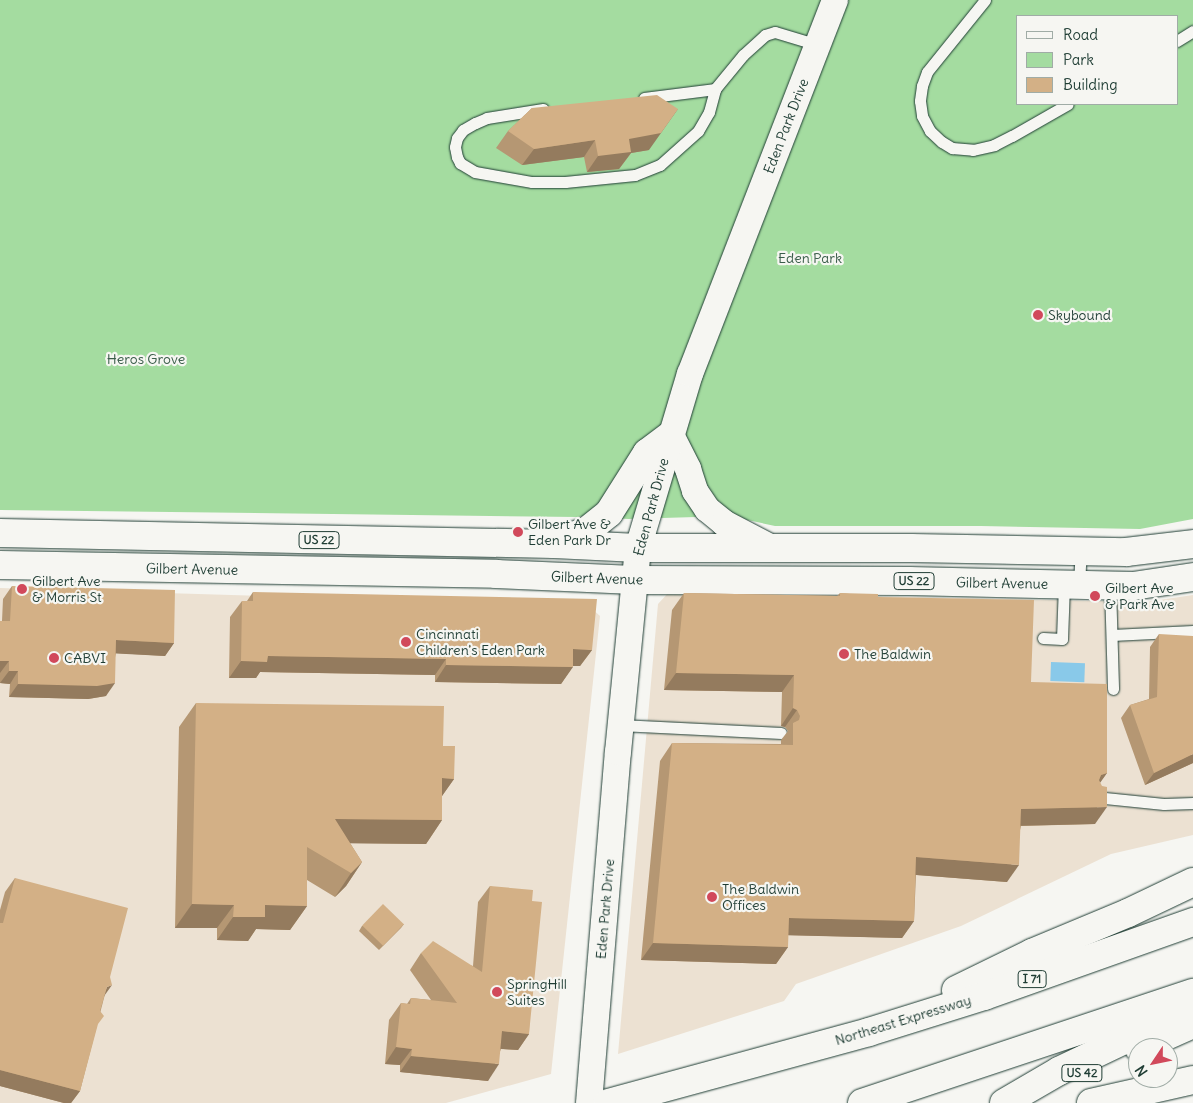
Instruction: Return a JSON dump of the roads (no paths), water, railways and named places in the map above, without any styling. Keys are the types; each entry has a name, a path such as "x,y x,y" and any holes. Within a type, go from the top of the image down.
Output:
{"main road":[{"path":"554,544 588,530 609,513 647,452 671,435"},
{"name":"US 22","path":"0,533 554,544 638,548 1126,552 1193,544"},
{"name":"Gilbert Avenue","path":"0,565 496,574 634,580 909,581 1110,586 1160,584 1193,577"},
{"path":"869,1032 1032,953 1128,914 1193,882"},
{"name":"Northeast Expressway","path":"608,1103 869,1032 984,996 1193,922"},
{"path":"862,1103 1193,993"},
{"path":"1004,1103 1059,1071 1164,1021 1193,999"},
{"name":"US 42","path":"1162,1038 1193,1024"},
{"name":"US 42","path":"1029,1103 1073,1077 1128,1053"},
{"path":"1091,1103 1193,1080"},
{"path":"1172,1103 1193,1092"}],"street":[{"name":"Eden Park Drive","path":"589,1103 620,725 638,548 690,374 796,96 835,0"},
{"path":"671,435 688,469 695,491 707,509 724,523 772,548"}],"lane":[{"path":"985,0 927,72 922,86 920,101 922,116 930,131 952,148 974,150 994,145 1066,105"},
{"path":"1178,40 1193,31"},
{"path":"557,107 487,118 474,123 463,130 457,138 454,152 456,157 460,163 474,172 532,182 565,182 635,175 660,164 698,131 709,112 715,89 743,55 770,32 784,34 818,45"},
{"path":"630,99 715,89"},
{"path":"1043,638 1062,639 1072,585 1081,551"},
{"path":"1110,586 1113,689"},
{"path":"1112,635 1193,631"},
{"path":"620,725 781,733"},
{"path":"1095,796 1164,804 1193,803"}],"water":[{"path":"1051,662 1085,663 1084,682 1050,681"}],"place":[{"name":"Skybound","path":"1038,315"},
{"name":"Gilbert Ave & Eden Park Dr","path":"518,532"},
{"name":"Gilbert Ave & Morris St","path":"22,589"},
{"name":"Gilbert Ave & Park Ave","path":"1095,596"},
{"name":"Cincinnati Children's Eden Park","path":"406,642"},
{"name":"The Baldwin","path":"844,654"},
{"name":"CABVI","path":"54,658"},
{"name":"The Baldwin Offices","path":"712,897"},
{"name":"SpringHill Suites","path":"497,992"}],"park label":[{"name":"Eden Park","path":"810,258"},
{"name":"Heros Grove","path":"146,359"}]}
